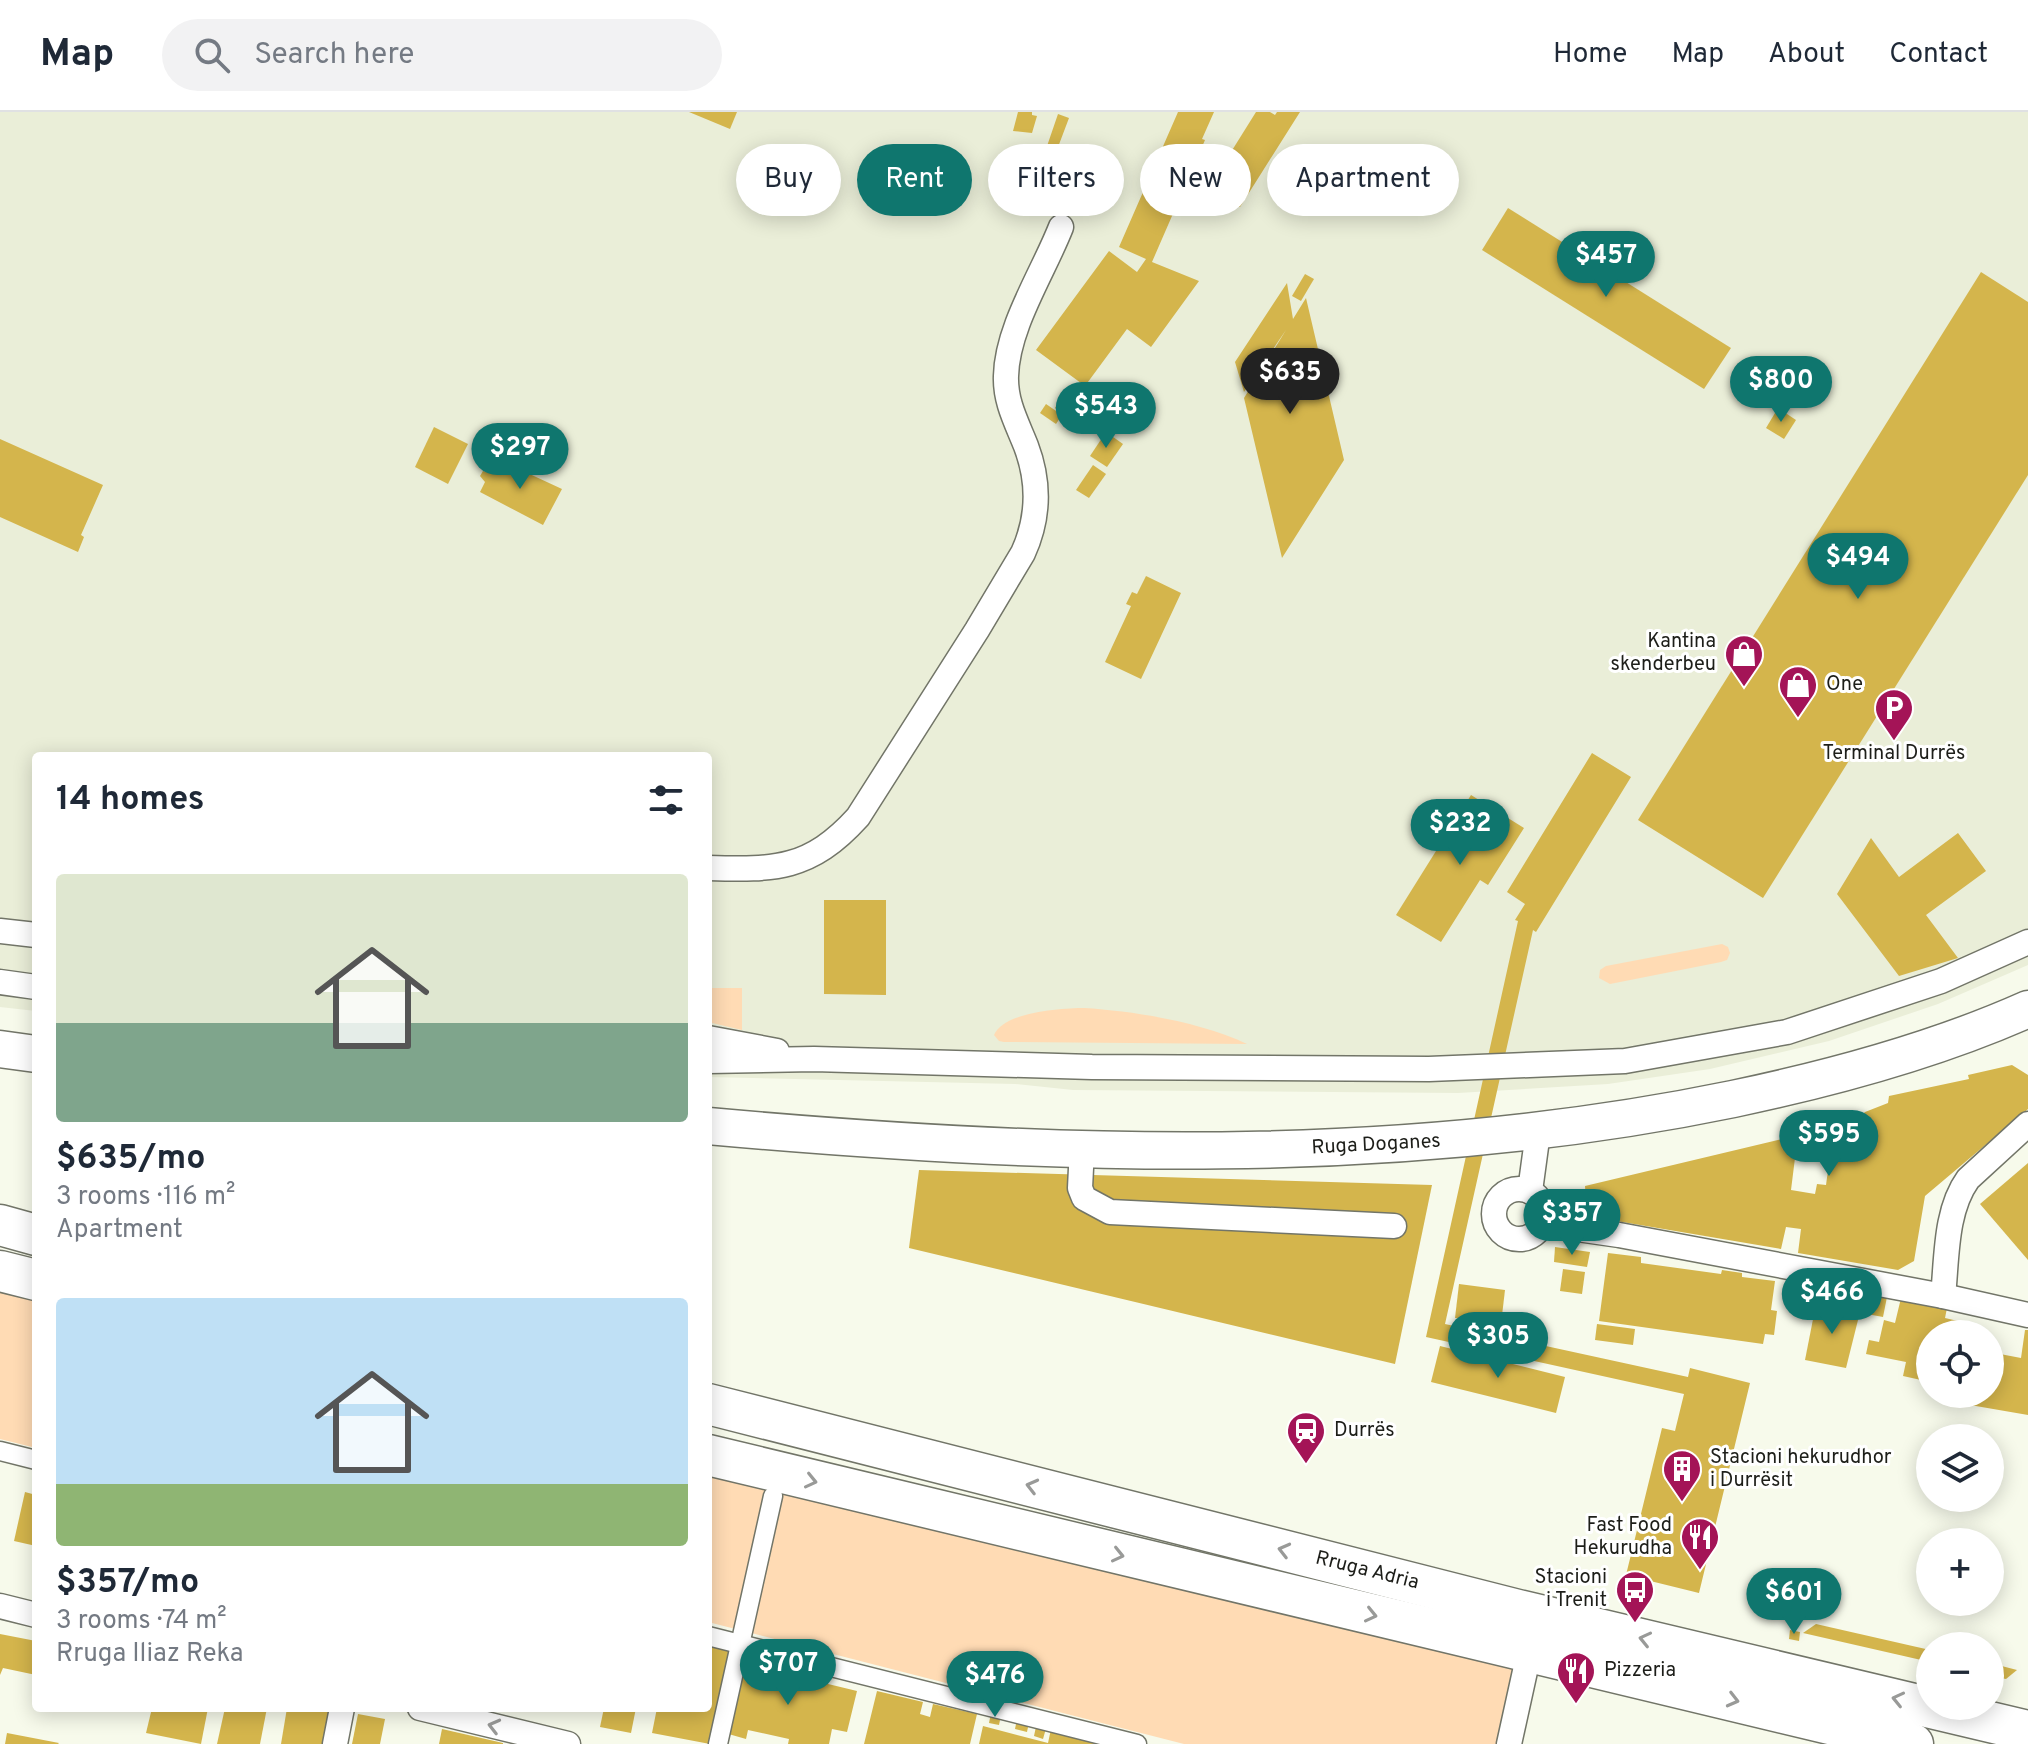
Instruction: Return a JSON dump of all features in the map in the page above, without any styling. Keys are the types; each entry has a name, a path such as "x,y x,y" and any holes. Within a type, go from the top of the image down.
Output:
{"main road":[{"name":"Ruga Doganes","path":"712,1126 897,1140 1186,1151 1430,1143 1530,1133 1689,1108 1839,1075 1936,1044 2028,1009"},
{"path":"0,1049 32,1053"},
{"path":"0,1225 32,1234"},
{"path":"0,1271 32,1279"},
{"name":"Rruga Adria","path":"712,1405 1518,1610 2028,1731"},
{"name":"Rruga Adria","path":"712,1456 1913,1744"}],"street":[{"path":"712,868 761,870 789,864 815,853 858,817 1023,553 1030,537 1037,498 1030,459 1006,391 1006,366 1018,324 1061,227"},
{"path":"0,931 32,935"},
{"path":"712,1061 814,1059 1092,1067 1414,1069 1534,1067 1625,1061 1787,1032 1941,981 2028,942"},
{"path":"0,980 32,978"},
{"path":"0,980 32,986"},
{"path":"712,1039 814,1059"},
{"path":"1943,1296 1953,1210 1960,1190 2028,1124"},
{"path":"1523,1190 1530,1133"},
{"path":"1082,1148 1080,1188 1084,1198 1110,1212 1394,1226"},
{"path":"1523,1190 1538,1196 1545,1215 1537,1233 1517,1239 1499,1230 1494,1220 1494,1210 1506,1193 1523,1190"},
{"path":"1543,1224 1619,1235 2028,1315"},
{"path":"0,1451 32,1459"},
{"path":"718,1744 773,1496"},
{"path":"0,1606 32,1614"},
{"path":"712,1637 1137,1744"},
{"path":"1509,1744 1529,1653"},
{"path":"335,1744 341,1712"},
{"path":"436,1712 568,1744"}],"shaded area":[{"path":"0,112 2028,112 2028,965 1938,1004 1829,1041 1710,1069 1608,1084 1458,1093 1073,1090 1015,1084 712,1077 712,752 32,752 32,1011 0,1007"},
{"path":"1722,944 1728,947 1730,953 1727,960 1721,962 1610,984 1599,978 1600,970 1606,966"},
{"path":"712,988 742,988 742,1030 712,1023"},
{"path":"1084,1008 1167,1019 1247,1044 1004,1042 994,1035 1000,1027 1021,1016 1048,1010"},
{"path":"0,1277 32,1285 32,1447 0,1439"},
{"path":"712,1457 1515,1660 1496,1744 1184,1744 712,1623"}],"building":[{"path":"689,112 737,112 730,129"},
{"path":"1018,112 1032,112 1037,116 1032,133 1013,131"},
{"path":"1178,112 1214,112 1202,139 1205,140 1203,144 1164,144"},
{"path":"1256,112 1275,115 1277,112 1300,112 1280,144 1267,144 1267,164 1251,190 1251,144 1236,144"},
{"path":"1058,114 1069,118 1059,144 1048,144"},
{"path":"1140,199 1140,216 1172,216 1152,262 1199,281 1151,347 1127,329 1085,386 1036,350 1109,251 1137,272 1146,259 1119,247"},
{"path":"1508,208 1731,348 1704,389 1482,250"},
{"path":"1981,272 2028,302 2028,475 1763,898 1638,820"},
{"path":"1305,274 1314,279 1301,301 1292,296"},
{"path":"1287,283 1293,319 1306,298 1344,460 1282,558 1244,398 1286,330 1244,392 1235,362"},
{"path":"1069,387 1078,394 1063,414 1055,408"},
{"path":"1046,404 1062,415 1056,424 1040,413"},
{"path":"1778,408 1796,420 1784,439 1766,428"},
{"path":"434,427 468,444 448,484 415,467"},
{"path":"1106,432 1123,444 1107,467 1090,456"},
{"path":"0,439 103,485 81,535 84,537 78,552 0,517"},
{"path":"497,459 562,489 543,525 480,492 485,482 480,476 483,471 490,473"},
{"path":"1093,465 1106,474 1089,498 1076,490"},
{"path":"1146,576 1181,593 1141,679 1105,662 1131,606 1126,604 1132,592 1137,594"},
{"path":"1592,753 1631,777 1536,932 1533,930 1445,1324 1688,1377 1690,1368 1750,1383 1699,1593 1626,1575 1662,1428 1675,1431 1684,1394 1426,1337 1518,921 1515,920 1525,904 1507,892"},
{"path":"1471,795 1524,828 1488,885 1480,880 1441,942 1396,915"},
{"path":"1958,833 1986,871 1926,915 1958,958 1899,976 1837,894 1871,838 1899,877"},
{"path":"824,900 886,900 886,995 824,994"},
{"path":"2012,1065 2028,1075 2028,1109 1925,1196 1914,1261 1898,1270 1798,1253 1801,1229 1786,1227 1781,1249 1587,1216 1585,1186 1786,1138 1796,1150 1791,1190 1815,1194 1817,1184 1826,1185 1830,1156 1837,1153 1849,1127 1865,1112 1888,1103 1889,1096 1969,1079 1968,1075"},
{"path":"2028,1163 2028,1260 1980,1204"},
{"path":"919,1170 1432,1185 1395,1364 909,1248"},
{"path":"1555,1247 1590,1252 1587,1267 1554,1262"},
{"path":"1608,1253 1641,1257 1641,1263 1721,1274 1722,1270 1742,1273 1742,1277 1775,1281 1771,1310 1777,1311 1774,1335 1765,1334 1763,1344 1599,1321"},
{"path":"1563,1269 1585,1272 1582,1294 1560,1291"},
{"path":"1459,1284 1505,1290 1501,1324 1455,1318"},
{"path":"1871,1294 1887,1297 1883,1317 1867,1314"},
{"path":"1901,1298 1947,1308 1945,1318 1954,1320 1916,1320 1916,1379 1903,1376 1906,1362 1866,1354 1869,1340 1879,1342 1884,1320 1895,1323"},
{"path":"1816,1304 1860,1312 1846,1368 1805,1360"},
{"path":"1597,1324 1635,1329 1633,1345 1595,1340"},
{"path":"2025,1330 2028,1330 2028,1415 1987,1408 2004,1408 2004,1355 2021,1358"},
{"path":"1440,1346 1565,1377 1556,1413 1431,1382"},
{"path":"25,1492 32,1494 32,1545 14,1541"},
{"path":"1816,1624 1916,1647 1916,1659 1803,1633"},
{"path":"1790,1630 1800,1632 1799,1641 1789,1639"},
{"path":"0,1634 32,1640 32,1674 3,1668 0,1675"},
{"path":"712,1644 730,1648 710,1744 652,1733 656,1712 712,1712"},
{"path":"741,1663 857,1691 847,1732 832,1729 829,1744 788,1744 789,1739 748,1730 746,1739 725,1733"},
{"path":"2004,1667 2017,1670 2006,1679"},
{"path":"877,1691 923,1702 920,1714 930,1717 933,1704 977,1714 970,1744 864,1744"},
{"path":"151,1712 207,1712 201,1744 146,1733"},
{"path":"224,1712 266,1712 260,1744 217,1744"},
{"path":"286,1712 333,1712 328,1744 281,1744"},
{"path":"603,1712 635,1712 631,1733 600,1727"},
{"path":"991,1713 1001,1715 999,1725 989,1723"},
{"path":"358,1714 385,1719 380,1744 352,1744"},
{"path":"1017,1719 1029,1722 1027,1732 1015,1729"},
{"path":"1037,1722 1047,1725 1043,1739 1034,1736"},
{"path":"983,1726 1048,1743 1051,1729 1103,1744 979,1744"},
{"path":"442,1729 503,1743 503,1744 439,1744"},
{"path":"7,1733 59,1743 5,1744"}],"place":[{"name":"Kantina skenderbeu","path":"1744,688"},
{"name":"One","path":"1798,719"},
{"name":"Terminal Durrës","path":"1894,742"},
{"name":"Durrës","path":"1306,1465"},
{"name":"Stacioni hekurudhor i Durrësit","path":"1682,1503"},
{"name":"Fast Food Hekurudha","path":"1700,1571"},
{"name":"Stacioni i Trenit","path":"1635,1624"},
{"name":"Pizzeria","path":"1576,1705"}]}
